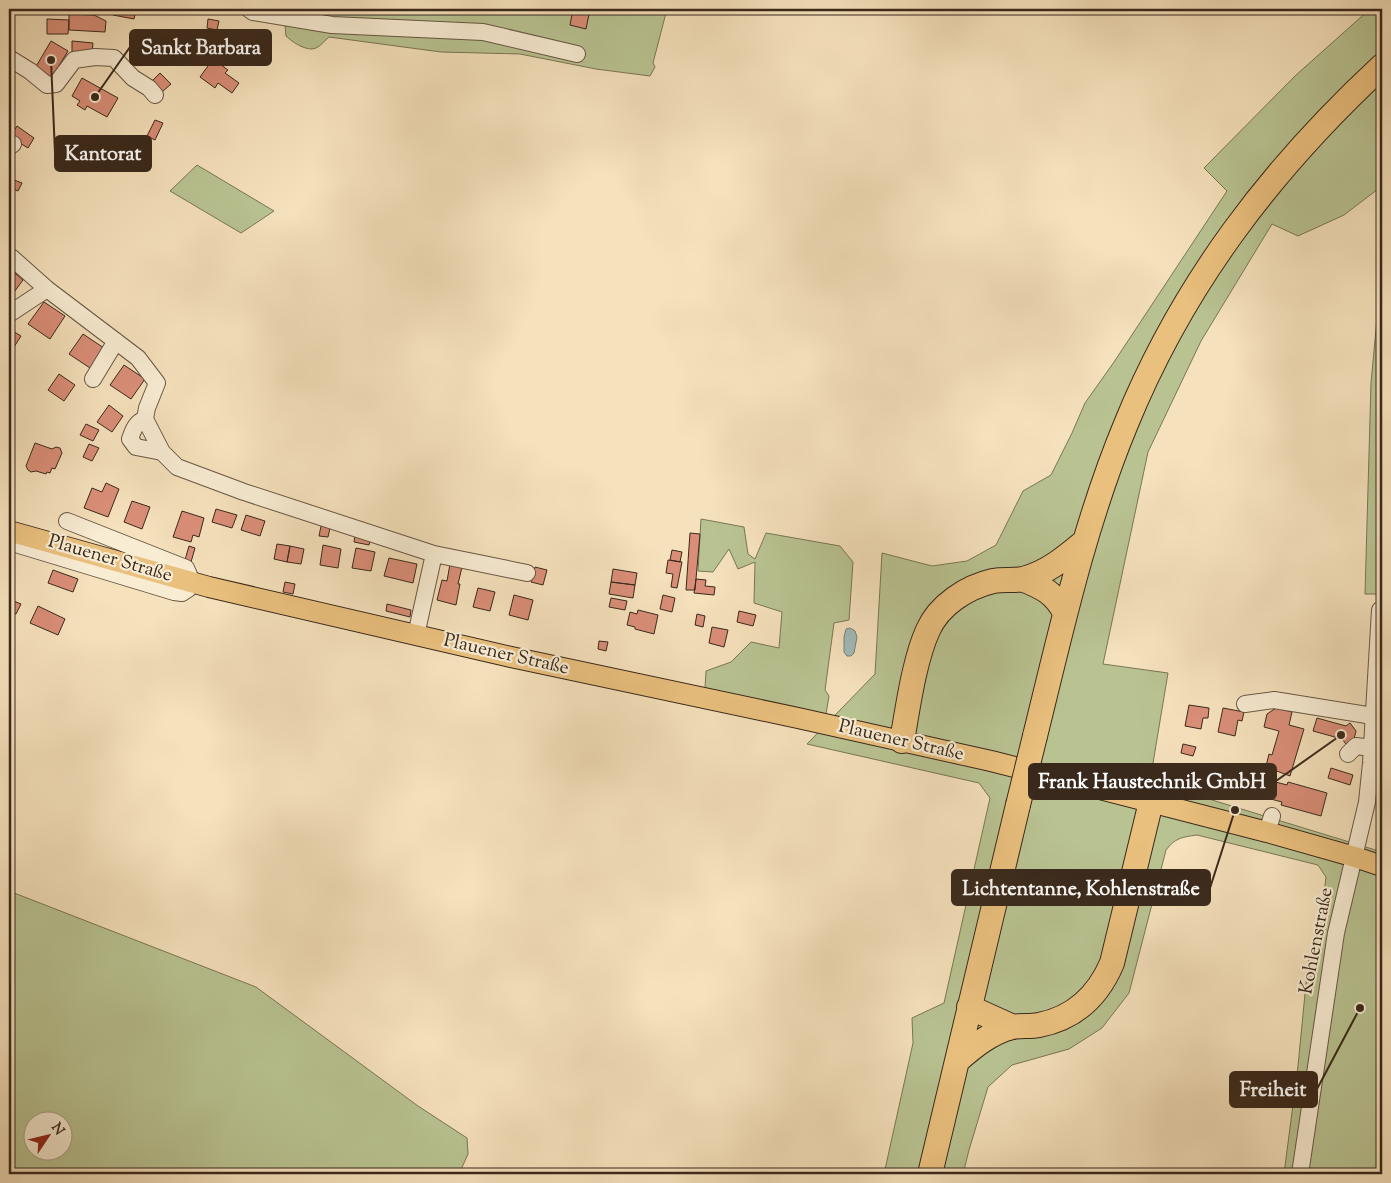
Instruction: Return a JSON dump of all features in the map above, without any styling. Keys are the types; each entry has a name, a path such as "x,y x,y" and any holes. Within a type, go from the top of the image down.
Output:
{"highway":[{"path":"930,1174 1065,613 1084,542 1126,425 1154,361 1191,296 1235,228 1302,146 1382,66"},
{"path":"902,741 922,645 928,629 938,614 954,599 980,585 993,581 1022,579 1054,565 1084,542"},
{"path":"1022,579 1053,595 1065,613"},
{"path":"957,1061 984,1039 1013,1027 1036,1026 1052,1022 1070,1014 1085,1004 1097,991 1106,977 1117,944 1151,802"},
{"path":"969,1007 1013,1027"}],"main road":[{"name":"Plauener Straße","path":"9,531 219,589 416,635 902,741 1151,802 1270,824 1382,866"}],"street":[{"path":"249,9 253,12 332,25 483,32 577,54"},
{"path":"9,58 30,71 47,85 56,84 74,60 95,57 114,58 133,78 149,88 155,95"},
{"path":"11,257 47,289 138,358 157,384 147,408 145,419 162,452 177,467 244,492 434,554 527,573"},
{"path":"9,314 47,289"},
{"path":"93,379 116,341"},
{"path":"145,419 140,420 130,438 136,447 162,452"},
{"path":"9,542 174,592 182,593 188,589 192,582 186,568 67,521"},
{"name":"Plauener Straße","path":"416,635 434,554"},
{"name":"Kohlenstraße","path":"1300,1174 1336,933 1367,802 1380,610"},
{"path":"1245,704 1274,700 1374,716"},
{"path":"1348,754 1356,746 1372,748"}],"green space":[{"path":"269,9 667,9 653,63 655,67 650,76 596,69 520,54 441,52 329,37 318,47 308,49 286,36 284,13"},
{"path":"1370,9 1382,9 1382,190 1378,189 1344,215 1298,236 1272,224 1201,341 1148,452 1103,664 1168,673 1150,781 1382,852 1382,1174 1284,1174 1298,1066 1308,963 1323,902 1326,877 1318,865 1197,835 1179,839 1166,850 1129,993 1102,1028 1069,1049 1012,1065 988,1087 963,1174 884,1174 913,1043 912,1018 944,1003 990,798 979,783 807,744 875,674 882,553 932,566 967,561 996,545 1023,491 1051,475 1085,403 1227,191 1204,168 1295,76"},
{"path":"197,165 274,211 241,233 170,191"},
{"path":"1382,265 1382,594 1365,594 1371,383"},
{"path":"701,519 744,527 748,554 755,559 766,533 840,546 853,562 849,620 834,623 825,690 829,696 826,714 705,688 706,671 731,662 751,642 779,648 782,612 754,603 755,562 738,569 729,549 713,572 698,571"},
{"path":"9,891 256,987 418,1106 467,1138 468,1154 459,1174 9,1174"}],"water":[{"path":"850,628 855,631 857,637 854,653 851,656 847,656 844,652 844,637 846,629"}],"building":[{"path":"41,9 59,9 58,14 41,11"},
{"path":"115,9 136,9 134,19 113,15"},
{"path":"573,9 590,9 586,29 570,25"},
{"path":"69,14 94,15 106,21 105,32 69,30"},
{"path":"47,19 69,20 68,34 47,34"},
{"path":"208,19 219,21 217,30 207,28"},
{"path":"51,41 68,51 50,80 34,70"},
{"path":"72,41 93,43 92,53 72,52"},
{"path":"213,59 228,70 225,73 239,83 232,93 218,83 215,88 200,77"},
{"path":"160,73 171,84 162,92 152,81"},
{"path":"82,78 118,98 107,117 87,106 85,110 77,105 80,101 72,96"},
{"path":"155,120 163,123 155,140 147,136"},
{"path":"17,126 34,138 28,148 10,137"},
{"path":"14,180 22,183 18,191 11,188"},
{"path":"9,268 23,280 9,299"},
{"path":"44,302 65,316 50,339 28,324"},
{"path":"11,330 21,336 14,347 9,343 9,333"},
{"path":"83,334 104,348 90,368 69,354"},
{"path":"124,365 145,379 131,399 110,385"},
{"path":"59,374 75,385 64,401 48,390"},
{"path":"109,405 123,416 112,432 97,422"},
{"path":"86,424 99,430 93,441 80,435"},
{"path":"35,443 52,449 60,448 62,453 55,469 52,468 50,473 31,472 26,466"},
{"path":"89,444 99,448 92,461 83,457"},
{"path":"106,483 119,489 108,517 84,508 92,488 102,492"},
{"path":"132,501 150,507 142,529 124,522"},
{"path":"216,509 237,515 232,528 212,522"},
{"path":"182,511 204,518 199,537 193,535 191,542 173,537"},
{"path":"246,515 265,521 260,536 241,530"},
{"path":"321,526 330,528 328,537 319,536"},
{"path":"690,533 700,534 695,590 686,590"},
{"path":"355,535 371,538 369,545 354,542"},
{"path":"277,544 290,546 287,562 274,559"},
{"path":"323,545 341,549 338,568 320,565"},
{"path":"189,546 195,548 191,562 185,560"},
{"path":"290,546 304,549 301,564 287,562"},
{"path":"356,548 375,552 371,571 352,568"},
{"path":"672,550 682,552 680,562 670,560"},
{"path":"389,558 417,564 413,583 384,576"},
{"path":"668,560 682,562 677,588 671,587 673,574 666,573"},
{"path":"450,564 462,567 456,605 437,600 442,580 447,581"},
{"path":"535,567 547,570 543,585 531,582"},
{"path":"613,569 637,573 635,585 611,582"},
{"path":"53,570 78,579 73,592 48,583"},
{"path":"696,579 706,580 705,586 715,587 714,595 694,593"},
{"path":"285,582 295,584 293,594 283,592"},
{"path":"611,582 635,585 633,598 609,594"},
{"path":"478,588 495,592 490,611 473,607"},
{"path":"514,595 533,600 528,620 509,615"},
{"path":"663,595 675,598 672,612 660,609"},
{"path":"611,598 627,601 625,610 609,607"},
{"path":"9,599 21,604 16,614 9,610"},
{"path":"387,604 411,610 410,617 386,611"},
{"path":"38,606 65,619 58,635 30,623"},
{"path":"638,610 658,615 654,634 627,625 630,612 637,614"},
{"path":"739,611 756,615 753,626 737,622"},
{"path":"697,614 705,616 703,627 695,625"},
{"path":"712,627 728,630 724,647 709,643"},
{"path":"599,641 608,642 606,651 598,649"},
{"path":"1189,705 1209,708 1208,718 1203,718 1201,729 1185,726"},
{"path":"1223,708 1244,712 1242,721 1238,720 1235,736 1218,732"},
{"path":"1276,708 1292,712 1289,725 1304,729 1290,776 1266,766 1269,754 1272,755 1279,731 1264,727 1267,714"},
{"path":"1317,718 1346,726 1350,723 1356,731 1354,739 1346,744 1342,739 1313,731"},
{"path":"1183,744 1196,747 1193,756 1181,753"},
{"path":"1331,768 1353,775 1350,785 1328,778"},
{"path":"1256,777 1287,785 1288,782 1327,793 1321,816 1281,805 1282,802 1252,794"},
{"path":"1379,811 1382,811 1382,836 1377,826"}],"place":[{"name":"Kantorat","path":"51,60"},
{"name":"Sankt Barbara","path":"95,97"},
{"name":"Frank Haustechnik GmbH","path":"1341,735"},
{"name":"Lichtentanne, Kohlenstraße","path":"1235,810"},
{"name":"Freiheit","path":"1360,1008"}]}
